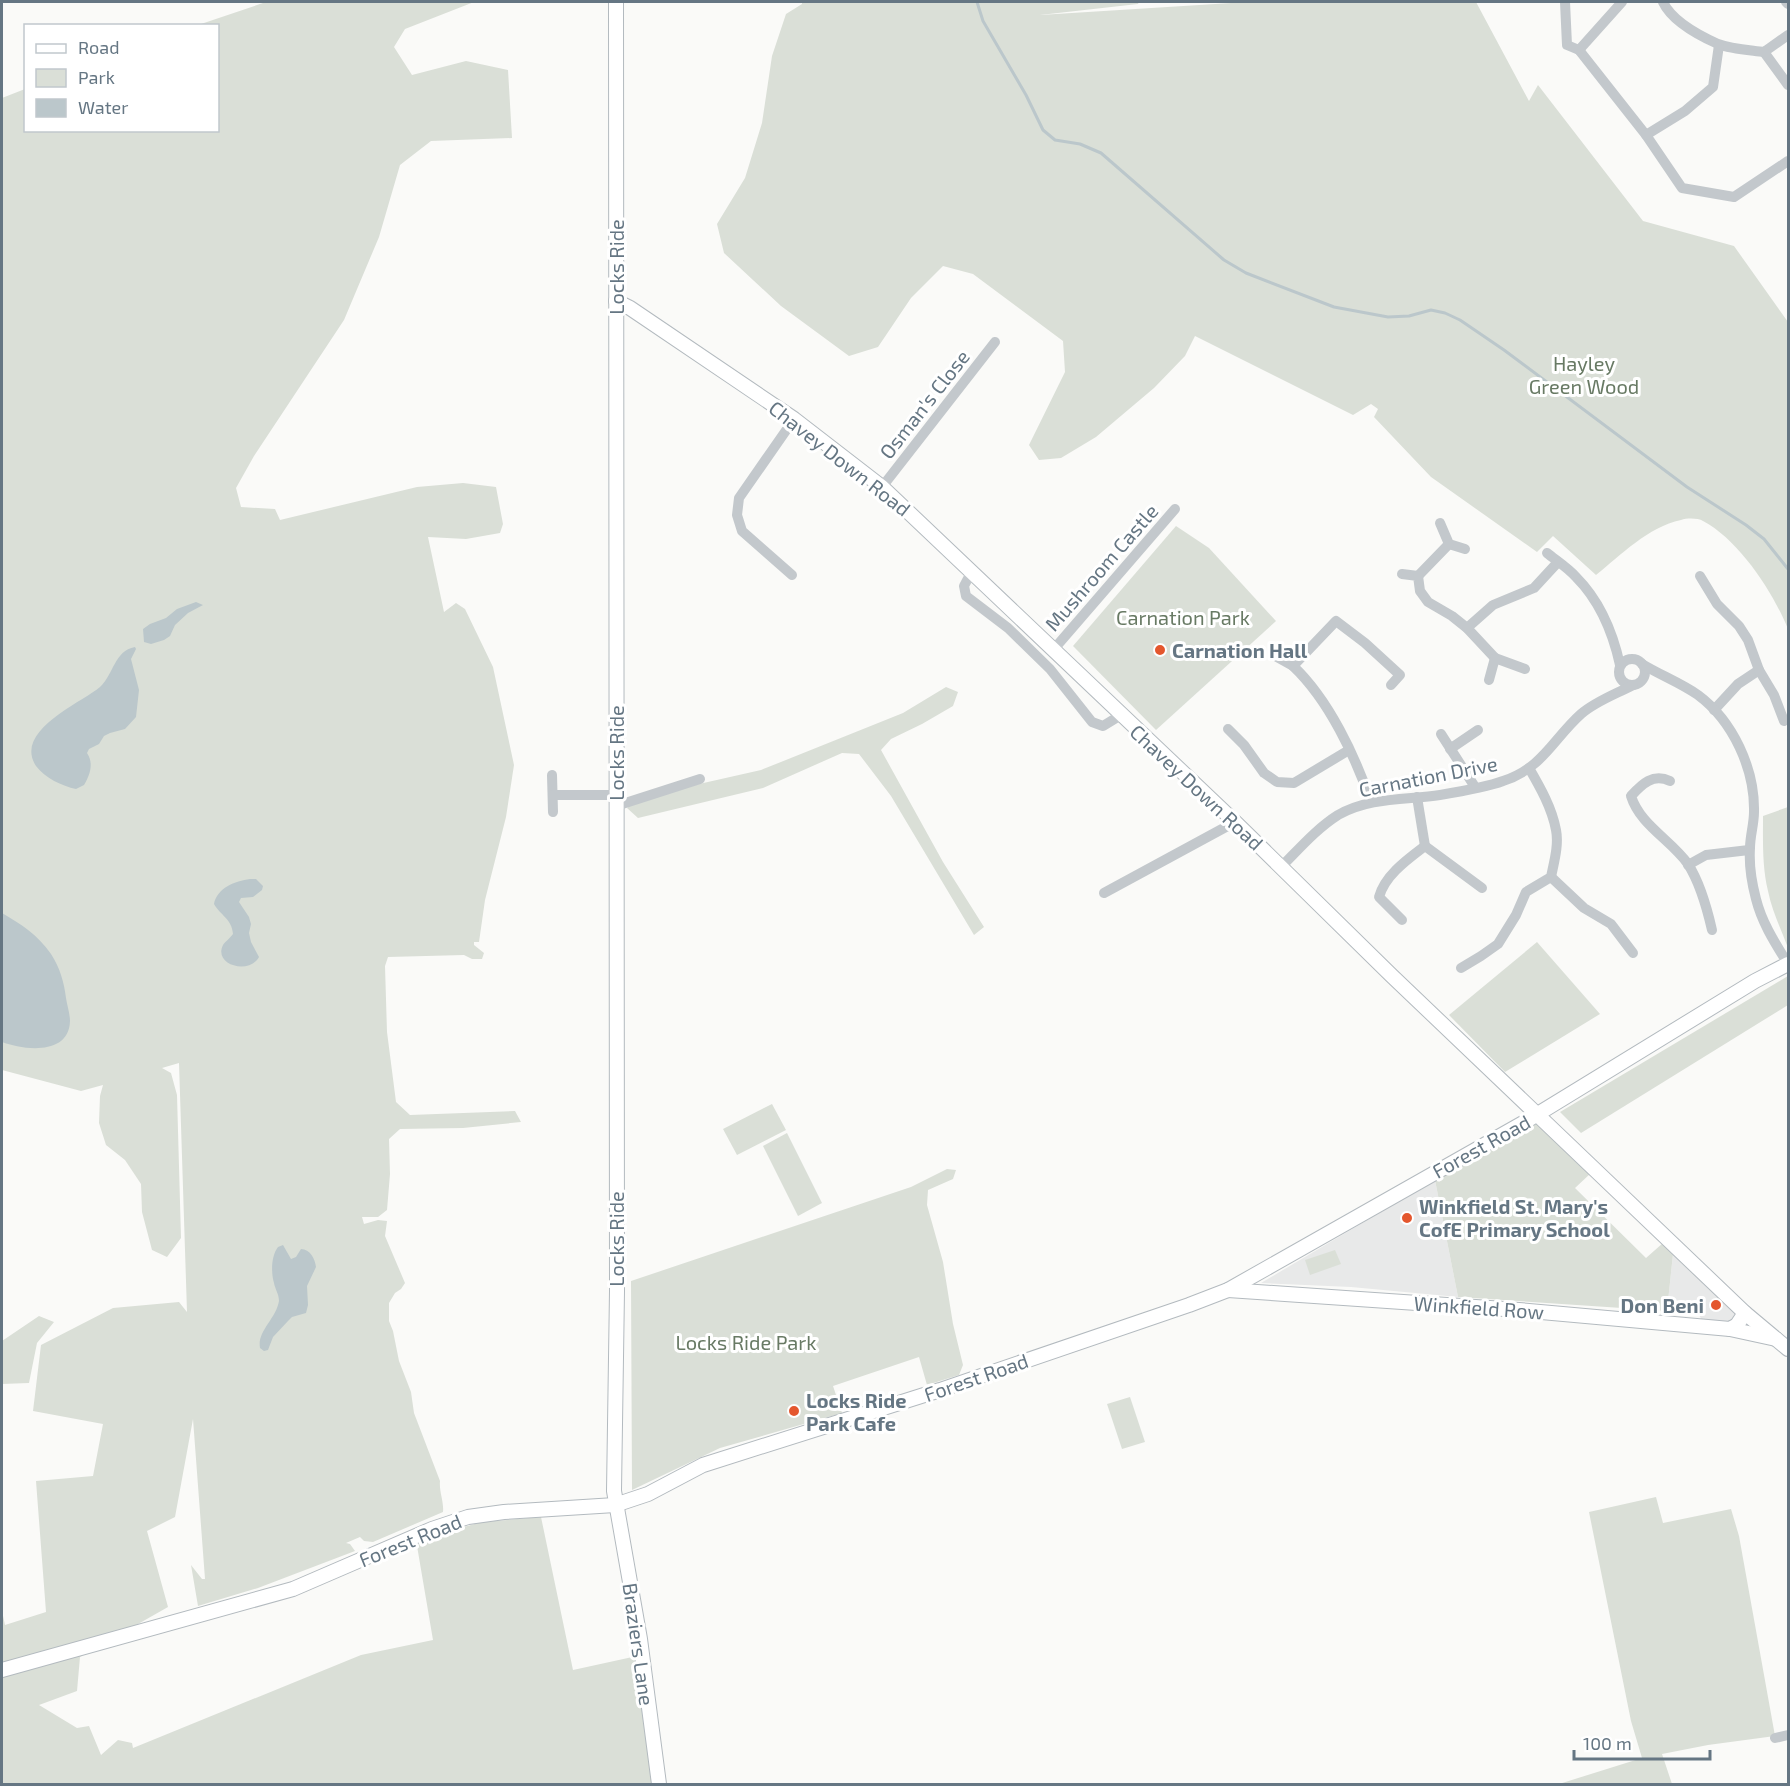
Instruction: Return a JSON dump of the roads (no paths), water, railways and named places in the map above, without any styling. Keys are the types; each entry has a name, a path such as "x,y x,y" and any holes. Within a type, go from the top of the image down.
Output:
{"main road":[{"name":"Locks Ride","path":"615,1505 616,2"},
{"name":"Chavey Down Road","path":"616,301 630,308 794,419 882,487 1235,822 1744,1313"},
{"name":"Forest Road","path":"2,1670 293,1589 432,1528 468,1517 504,1512 615,1505 648,1494 704,1465 940,1390 1228,1290 1536,1114 1755,981 1788,964"},
{"name":"Winkfield Row","path":"1228,1290 1536,1311 1730,1329 1783,1344"},
{"name":"Winkfield Row","path":"1744,1313 1783,1344"},
{"path":"1730,1329 1737,1325 1744,1313"},
{"name":"Braziers Lane","path":"615,1505 640,1639 659,1785"}],"street":[{"path":"1565,2 1567,45 1579,50 1646,135 1682,188 1734,197 1788,161"},
{"path":"1579,50 1622,2"},
{"path":"1663,2 1668,12 1681,22 1719,45 1764,52 1788,35"},
{"path":"1646,135 1685,111 1713,87 1719,45"},
{"path":"1764,52 1788,85"},
{"name":"Osman's Close","path":"882,487 995,342"},
{"path":"792,574 742,531 737,515 739,498 794,419"},
{"name":"Mushroom Castle","path":"1054,649 1175,509"},
{"path":"1440,523 1449,544 1465,549"},
{"path":"1418,576 1449,544"},
{"path":"1547,553 1576,577 1596,602 1613,637 1623,680 1637,682 1645,672 1642,664"},
{"path":"1467,628 1493,605 1534,588 1558,562"},
{"path":"972,571 964,586 966,596 1008,628 1050,669 1092,722 1103,726 1121,716"},
{"path":"1402,574 1418,576"},
{"path":"1418,576 1420,591 1428,603 1452,616 1467,628 1495,658 1525,669"},
{"path":"1700,576 1717,604 1739,626 1748,640 1759,670 1784,721"},
{"path":"1293,666 1336,621 1365,643 1400,675 1390,685"},
{"path":"1608,697 1618,683 1620,667 1626,660 1631,659 1613,637"},
{"path":"1275,656 1293,666 1309,681 1319,696 1362,775 1371,802"},
{"path":"1489,680 1495,658"},
{"name":"Carnation Drive","path":"1631,659 1700,696 1731,732 1749,770 1754,812 1749,850 1755,898 1765,927 1788,964"},
{"path":"1714,710 1738,684 1759,670"},
{"name":"Carnation Drive","path":"1281,867 1310,837 1339,815 1371,802 1441,795 1503,781 1529,768 1552,748 1569,725 1584,712 1608,697 1637,682 1670,680"},
{"path":"1228,729 1244,745 1264,773 1277,782 1294,783 1348,750"},
{"path":"1450,749 1478,730"},
{"path":"1441,734 1475,787"},
{"path":"1461,968 1498,944 1516,915 1526,892 1551,877 1556,851 1556,830 1542,789 1529,768"},
{"path":"552,775 552,812"},
{"path":"1670,781 1664,778 1650,780 1631,796 1634,806 1644,820 1688,865 1705,902 1712,930"},
{"path":"553,795 616,801 700,779"},
{"path":"1417,797 1425,846 1482,888"},
{"path":"1104,893 1235,822"},
{"path":"1402,920 1379,897 1382,889 1404,862 1425,846"},
{"path":"1688,865 1706,855 1749,850"},
{"path":"1551,877 1584,908 1611,924 1633,953"},
{"path":"1775,1738 1788,1735"}],"water":[{"path":"196,602 203,605 188,613 175,625 170,636 151,644 144,642 143,629 166,618 177,609"},
{"path":"135,647 131,659 139,690 136,717 125,729 104,736 99,744 89,749 87,753 90,769 84,785 76,789 49,778 36,766 31,753 34,741 41,730 52,719 100,687 118,658 128,649"},
{"path":"256,879 263,886 262,890 253,897 241,898 239,902 249,917 251,942 259,957 248,966 234,965 223,958 221,952 223,945 233,934 232,929 214,904 219,894 228,886"},
{"path":"2,913 41,941 59,970 70,1021 68,1032 54,1045 32,1048 2,1042"},
{"path":"283,1245 291,1259 296,1257 301,1249 307,1251 316,1267 307,1286 306,1313 292,1317 273,1337 268,1350 264,1351 260,1348 261,1336 279,1301 273,1279 273,1260 278,1247"}],"waterway":[{"path":"977,2 983,21 1026,95 1043,130 1055,140 1080,144 1101,153 1224,260 1246,273 1334,307 1388,317 1409,316 1431,310 1460,320 1504,350 1687,487 1746,525 1764,539 1788,569"}],"place":[{"name":"Carnation Hall","path":"1160,650"},
{"name":"Winkfield St. Mary's CofE Primary School","path":"1407,1218"},
{"name":"Don Beni","path":"1716,1305"},
{"name":"Locks Ride Park Cafe","path":"794,1411"}],"park label":[{"name":"Hayley Green Wood","path":"1584,374"},
{"name":"Carnation Park","path":"1183,617"},
{"name":"Locks Ride Park","path":"746,1342"}]}
